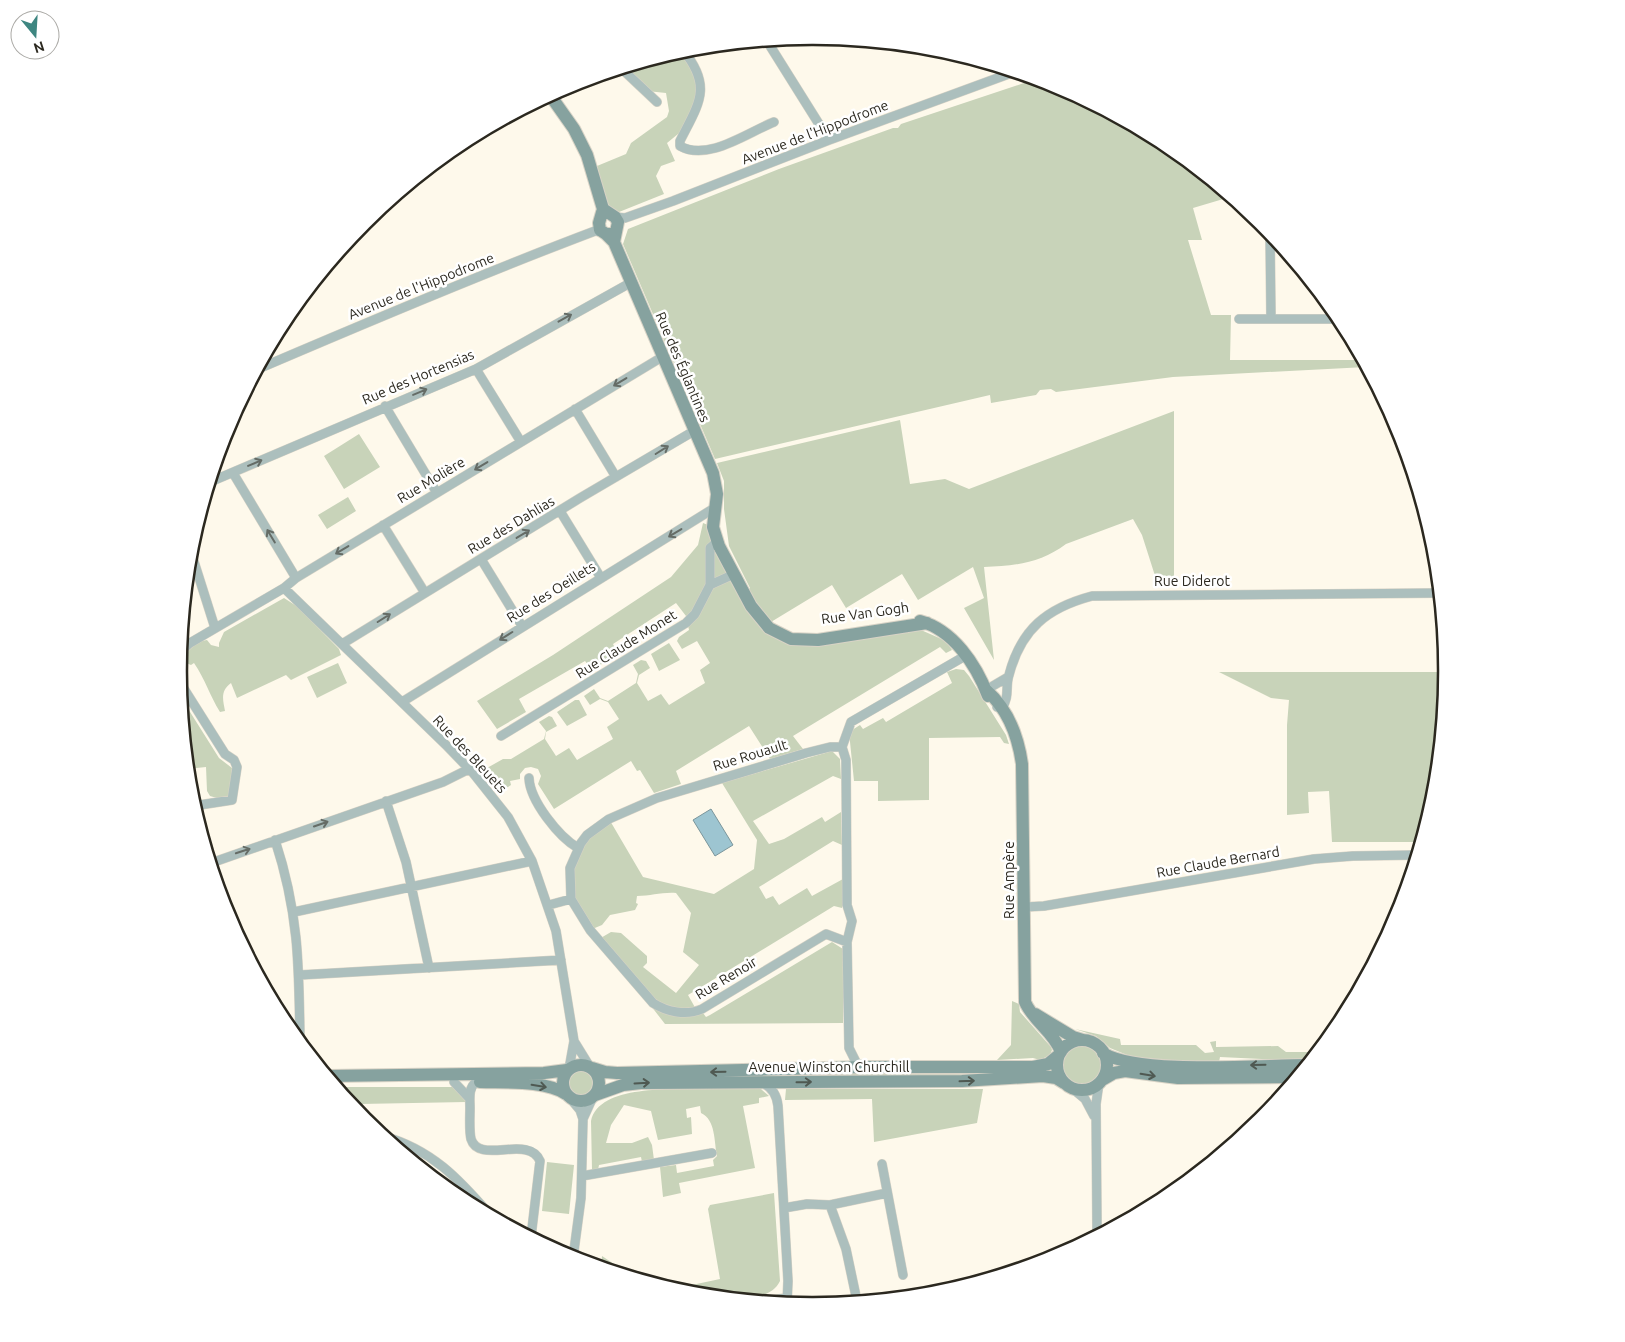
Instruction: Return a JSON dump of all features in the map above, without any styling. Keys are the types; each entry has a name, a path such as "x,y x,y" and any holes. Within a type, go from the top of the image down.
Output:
{"main road":[{"name":"Rue des Églantines","path":"555,101 574,129 584,148 630,283 713,473 717,494 716,507"},
{"name":"Rue Van Gogh","path":"716,507 713,527 717,542 732,575 760,619 769,628 790,639 818,640 927,624"},
{"name":"Rue Ampère","path":"927,624 951,637 986,690 1001,704 1019,747 1024,794 1025,998 1031,1011 1044,1029 1056,1041 1060,1054"},
{"path":"1031,1011 1073,1037 1097,1046 1103,1053 1107,1065 1101,1081"},
{"path":"1086,1041 1070,1043 1060,1054 1057,1068 1069,1086 1089,1089 1121,1071 1178,1078 1289,1077"},
{"path":"1103,1053 1116,1059 1168,1066 1298,1065"},
{"name":"Avenue Winston Churchill","path":"591,1067 605,1072 617,1073 836,1068 1033,1067 1048,1064 1060,1054"},
{"path":"335,1076 544,1073 568,1069 580,1064 591,1067 599,1080 594,1096 583,1101 568,1096 555,1088 524,1083 341,1083"},
{"path":"568,1069 562,1081 568,1096"},
{"name":"Avenue Winston Churchill","path":"594,1096 624,1085 641,1083 962,1081 1043,1076 1056,1078 1069,1086"}],"street":[{"path":"770,46 829,140"},
{"path":"689,57 696,66 702,90 680,141 680,146 688,150 717,148 774,122"},
{"path":"626,73 657,102"},
{"name":"Avenue de l'Hippodrome","path":"266,366 403,306 609,225 829,140 1005,75"},
{"path":"1270,244 1271,319"},
{"name":"Rue des Hortensias","path":"217,479 476,368 630,283"},
{"path":"1240,319 1330,319"},
{"name":"Rue Molière","path":"188,646 284,588 296,578 662,357"},
{"path":"476,368 521,442"},
{"path":"385,406 437,493"},
{"path":"575,409 616,477"},
{"name":"Rue des Dahlias","path":"342,644 694,431"},
{"path":"233,472 296,578"},
{"name":"Rue des Oeillets","path":"402,702 716,507"},
{"path":"560,511 601,578"},
{"path":"384,525 425,593"},
{"name":"Rue Claude Monet","path":"501,736 686,623 695,614 710,585 710,548 717,542"},
{"path":"481,559 522,626"},
{"path":"196,567 216,628"},
{"path":"710,585 732,575"},
{"name":"Rue des Bleuets","path":"284,588 469,768 508,817 532,861 549,905 561,960 574,1041 568,1069"},
{"name":"Rue Diderot","path":"1001,704 1008,677 1022,640 1032,627 1058,608 1092,596 1433,593"},
{"path":"836,1068 845,1060 848,1048 847,942 852,921 847,905 846,760 842,747 851,722 965,656"},
{"path":"986,690 1008,677"},
{"path":"188,695 225,754 234,760 237,767 232,800 202,805"},
{"name":"Rue Rouault","path":"571,899 570,868 578,848 587,835 603,822 656,798 830,746 842,747"},
{"path":"217,862 443,782 469,768"},
{"path":"529,778 529,785 534,796 559,835 578,848"},
{"path":"386,801 412,887 429,968"},
{"path":"275,840 294,912 300,975 300,1030"},
{"name":"Rue Claude Bernard","path":"1024,907 1047,906 1314,859 1410,855"},
{"path":"294,912 532,861"},
{"path":"549,905 571,899"},
{"name":"Rue Renoir","path":"571,899 590,930 653,1002 665,1011 684,1013 702,1009 826,934 847,942"},
{"path":"300,975 561,960"},
{"name":"Rue des Bleuets","path":"574,1041 591,1067"},
{"path":"848,1048 856,1062 864,1068"},
{"path":"1097,1228 1096,1098 1101,1081"},
{"path":"454,1082 469,1098"},
{"path":"476,1082 472,1086 469,1098 471,1137 476,1146 485,1150 531,1150 538,1155 540,1161 532,1230"},
{"path":"763,1083 769,1087 777,1098"},
{"path":"782,1083 777,1098 788,1280 786,1296"},
{"path":"1069,1086 1088,1103 1096,1120"},
{"path":"568,1096 580,1110 583,1119 582,1176 574,1249"},
{"path":"583,1119 594,1096"},
{"path":"401,1143 424,1152 441,1163 460,1180 475,1197"},
{"path":"582,1176 712,1153"},
{"path":"882,1164 903,1275"},
{"path":"784,1208 807,1204 830,1205 887,1193"},
{"path":"830,1205 846,1249 856,1296"}],"green space":[{"path":"687,58 701,82 683,136 678,134 667,143 675,161 661,166 656,176 664,194 619,212 608,206 597,166 626,154 631,143 667,117 669,111 666,93 647,91 627,73"},
{"path":"1025,83 1089,110 1126,129 1194,174 1224,199 1193,208 1202,240 1188,240 1211,315 1231,315 1230,360 1356,360 1360,367 1173,377 1056,392 1051,389 1040,390 1036,395 991,403 990,395 715,459 623,244 628,229 779,169 893,128 898,128 901,124"},
{"path":"1174,411 1174,581 1157,582 1142,535 1133,519 1066,544 1037,559 1006,566 984,567 994,660 964,608 984,598 973,567 918,600 902,574 846,608 832,585 766,625 790,639 921,630 946,641 952,650 946,653 940,647 793,736 803,749 770,759 749,726 676,771 681,784 654,793 640,770 637,771 631,761 554,809 538,784 541,776 538,769 525,768 520,774 520,779 510,781 511,785 503,790 487,768 503,759 511,759 544,739 546,731 539,722 549,716 552,717 557,726 546,732 545,739 556,756 569,748 577,760 613,739 607,727 619,719 608,702 600,699 590,705 584,696 594,689 600,698 608,701 636,683 638,674 633,665 641,660 646,661 650,668 639,675 637,683 648,701 661,694 669,705 705,683 700,670 710,663 697,641 682,649 677,641 679,637 689,630 686,616 676,603 613,644 618,654 592,670 585,661 519,699 526,712 497,729 477,701 553,655 671,577 698,545 703,523 713,527 745,594 750,588 729,546 724,509 724,481 717,463 900,420 910,484 945,479 969,489"},
{"path":"359,434 380,467 344,489 324,456"},
{"path":"348,497 356,511 327,529 318,515"},
{"path":"284,598 298,607 339,649 341,655 291,680 286,675 237,698 231,683 224,692 225,711 220,712 194,663 191,665 187,663 187,652 199,642 207,640 211,645 219,647 224,632"},
{"path":"669,643 680,660 659,671 651,654"},
{"path":"338,663 347,683 317,698 307,677"},
{"path":"956,669 964,670 969,676 1006,735 1009,744 1004,743 1000,737 929,738 929,800 878,801 878,781 854,781 849,732 860,725 863,729 883,718 886,722 952,683 947,672"},
{"path":"1219,672 1438,672 1433,753 1414,842 1332,842 1329,791 1308,792 1309,813 1287,815 1287,725 1289,700 1271,698"},
{"path":"575,700 579,700 587,715 567,726 557,712"},
{"path":"188,709 219,758 232,768 230,796 217,798 210,796 207,791 206,767 195,768"},
{"path":"832,751 840,759 841,779 833,776 753,821 769,844 784,839 822,817 825,822 841,812 842,845 833,841 759,887 766,899 773,896 779,905 807,888 812,896 843,879 842,908 834,906 688,995 697,1011 703,1013 706,1017 832,942 843,949 843,1023 665,1024 599,939 611,932 621,933 647,956 647,963 643,967 676,993 699,965 683,952 691,913 676,893 637,896 636,903 638,904 635,910 610,915 602,925 590,930 569,890 578,848 609,819 643,877 714,894 754,869 757,840 722,783"},
{"path":"1012,1001 1019,1004 1020,1012 1051,1047 1050,1055 1040,1060 1033,1058 997,1060 1011,1045"},
{"path":"1075,1029 1120,1039 1121,1045 1196,1045 1205,1053 1214,1052 1210,1042 1216,1041 1216,1047 1278,1046 1286,1052 1309,1052 1302,1061 1220,1057 1219,1062 1181,1062 1132,1057 1110,1048 1096,1036"},
{"path":"1086,1046 1093,1049 1099,1055 1102,1066 1101,1074 1093,1083 1086,1086 1078,1086 1071,1083 1063,1074 1062,1062 1065,1055 1074,1047"},
{"path":"581,1069 591,1073 595,1083 591,1093 581,1097 571,1093 567,1083 571,1073"},
{"path":"826,1072 1043,1073 825,1078"},
{"path":"345,1087 453,1087 463,1094 466,1102 361,1104"},
{"path":"703,1088 761,1089 769,1096 759,1098 759,1103 743,1106 755,1168 679,1183 681,1193 663,1197 660,1167 676,1165 677,1173 714,1166 713,1160 717,1156 712,1126 706,1116 701,1113 700,1106 686,1109 687,1118 691,1117 692,1134 658,1140 651,1111 624,1105 611,1125 606,1143 632,1143 648,1137 652,1145 654,1160 642,1162 641,1157 599,1165 598,1170 592,1170 591,1121 597,1109 608,1101 622,1095 639,1091"},
{"path":"786,1089 983,1089 977,1123 874,1142 872,1099 785,1100"},
{"path":"547,1162 574,1165 569,1214 542,1211"},
{"path":"774,1193 780,1281 772,1290 763,1295 691,1285 720,1279 708,1209 710,1205"},
{"path":"602,1256 615,1265 611,1264 602,1260"}],"water":[{"path":"711,809 733,845 715,856 693,820"}]}
